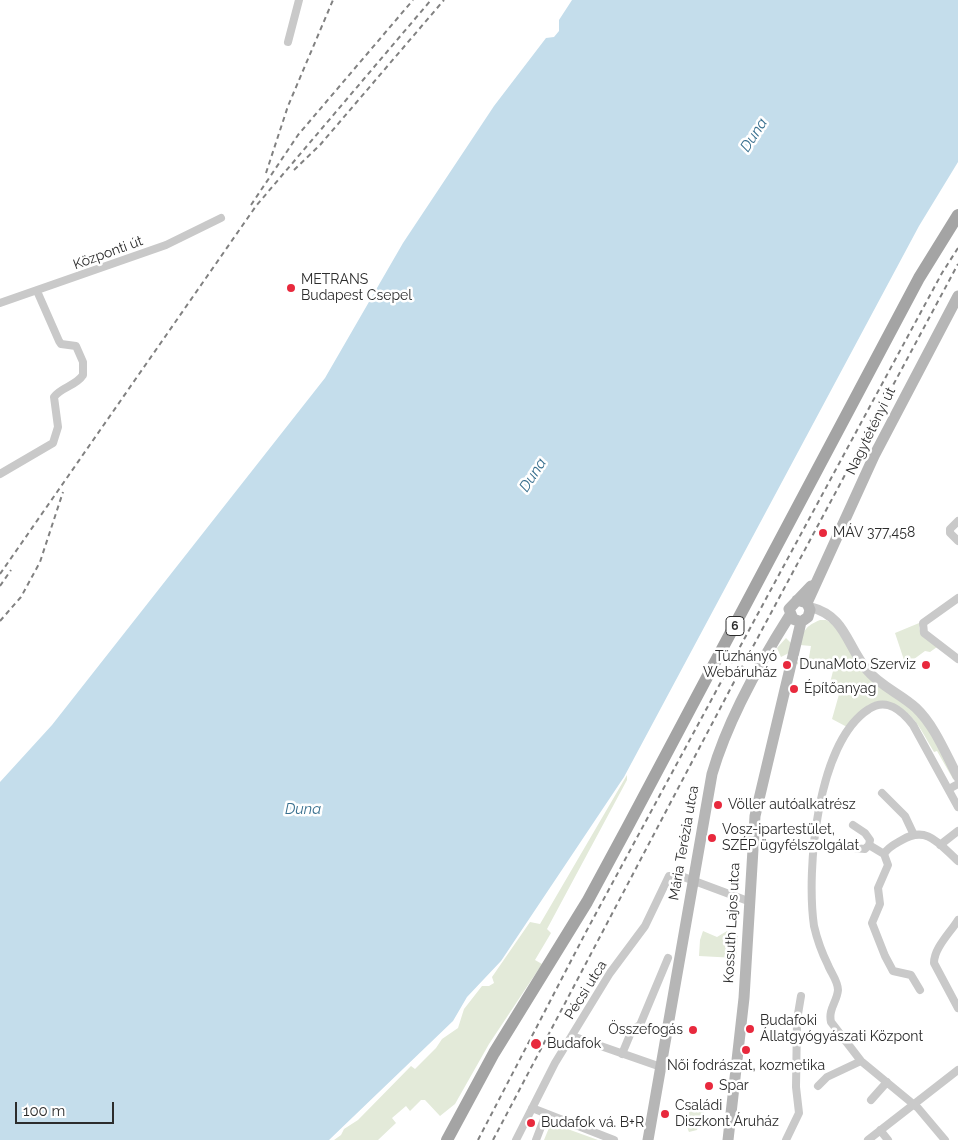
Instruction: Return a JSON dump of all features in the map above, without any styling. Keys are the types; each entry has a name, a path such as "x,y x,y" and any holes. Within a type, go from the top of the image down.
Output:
{"main road":[{"name":"6","path":"447,1140 494,1053 587,902 919,278 958,215"},
{"name":"Nagytétényi út","path":"802,612 838,539 874,456 958,296"},
{"name":"Mária Terézia utca","path":"648,1140 692,880 708,791 716,761 748,690 777,638 802,612"},
{"name":"Kossuth Lajos utca","path":"728,1140 744,998 752,842 758,798 802,612"}],"street":[{"path":"288,42 299,0"},
{"name":"Központi út","path":"0,303 166,245 221,218"},
{"path":"0,474 47,449 54,443 58,428 54,398 57,393 74,385 83,375 82,362 76,346 61,344 37,291"},
{"path":"958,520 950,529 958,541"},
{"path":"958,598 923,623 924,633 958,659"},
{"path":"802,612 830,615 841,626 868,671 923,716 958,777"},
{"path":"946,1140 914,1105 861,1062 831,1022 830,1014 838,988 819,944 814,925 813,848 816,822 838,744 866,710 883,704 904,713 958,807"},
{"path":"949,789 958,784"},
{"path":"882,793 905,816 913,833"},
{"path":"853,825 866,833 870,840 869,845 865,849 854,848"},
{"path":"940,845 958,831"},
{"path":"884,854 887,849 913,833 924,834 958,861"},
{"path":"869,845 884,854 888,865 878,888 880,904 872,923 884,956 893,971 911,975 920,990"},
{"name":"Pécsi utca","path":"516,1140 555,1063 610,973 648,921 667,880 676,875 748,901"},
{"path":"958,920 943,940 934,963 958,1008"},
{"path":"622,1054 632,1030 640,1025 668,958"},
{"path":"786,1140 799,1113 796,1087 800,996"},
{"path":"572,1036 661,1067"},
{"path":"818,1086 826,1077 861,1062"},
{"path":"868,1140 958,1070"},
{"path":"871,1100 886,1082"},
{"path":"532,1108 599,1137 614,1140"},
{"path":"536,1140 546,1114"},
{"path":"880,1130 888,1140"}],"green space":[{"path":"820,620 826,620 833,624 865,673 919,713 955,778 953,779 937,751 934,752 913,718 899,707 878,702 847,727 832,719 840,691 829,687 833,671 796,664 796,662 808,663 811,646 800,645 801,640 806,629 811,624"},
{"path":"924,621 919,627 920,631 937,647 930,652 925,651 910,662 909,660 905,663 895,633"},
{"path":"786,638 791,643 789,653 781,657 777,648"},
{"path":"627,775 627,780 547,929 551,933 535,960 542,964 489,1044 455,1104 440,1116 425,1100 421,1100 410,1111 406,1106 392,1118 396,1123 378,1140 334,1140 341,1135 344,1129 358,1120 411,1066 415,1069 436,1048 442,1039 458,1028 464,1009 482,986 489,986 494,983 492,977 530,922 540,924"},
{"path":"703,931 717,937 727,931 738,936 736,958 699,956 700,940"},
{"path":"700,1104 706,1106 697,1130 689,1132 685,1123 691,1108"},
{"path":"551,1123 598,1140 544,1140"}],"water":[{"name":"Duna","path":"572,0 958,0 958,162 919,226 624,777 501,961 467,997 453,1021 329,1140 0,1140 0,782 52,725 325,378 403,243 494,106 546,38 554,37 559,31 559,20"}],"railway":[{"path":"266,173 288,106 333,0"},
{"path":"251,205 298,135 413,0"},
{"path":"0,574 256,206 431,0"},
{"path":"294,170 320,145 444,0"},
{"path":"478,1140 587,930 942,273 958,248"},
{"path":"493,1140 734,682 958,264"},
{"path":"0,621 21,597 40,562 63,492"},
{"path":"0,586 11,570"}],"place":[{"name":"METRANS Budapest Csepel","path":"291,288"},
{"name":"MÁV 377,458","path":"823,533"},
{"name":"Tűzhányó Webáruház","path":"787,665"},
{"name":"DunaMoto Szerviz","path":"926,665"},
{"name":"Építőanyag","path":"794,689"},
{"name":"Völler autóalkatrész","path":"718,805"},
{"name":"Vosz-ipartestület, SZÉP ügyfélszolgálat","path":"712,838"},
{"name":"Budafoki Állatgyógyászati Központ","path":"750,1029"},
{"name":"Összefogás","path":"693,1030"},
{"name":"Budafok","path":"536,1044"},
{"name":"Női fodrászat, kozmetika","path":"746,1050"},
{"name":"Spar","path":"709,1086"},
{"name":"Családi Diszkont Áruház","path":"665,1114"},
{"name":"Budafok vá. B+R","path":"531,1123"}]}
